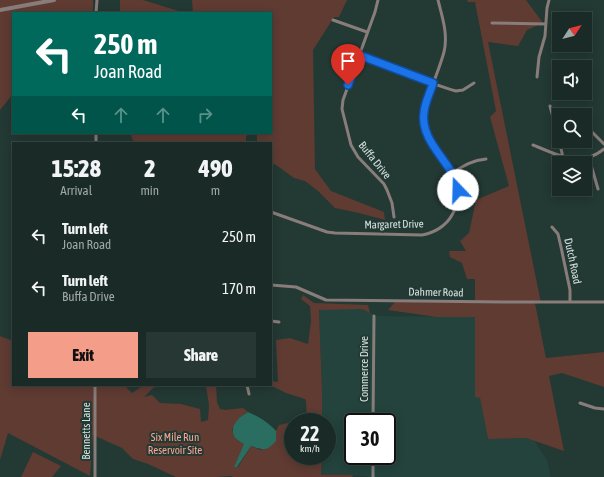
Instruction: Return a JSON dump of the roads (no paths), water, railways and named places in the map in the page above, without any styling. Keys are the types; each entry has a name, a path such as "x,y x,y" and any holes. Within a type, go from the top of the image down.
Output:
{"street":[{"path":"0,10 54,0"},
{"path":"96,12 97,0"},
{"name":"Buffa Drive","path":"378,0 343,100 342,109 349,140 355,152 388,190 394,217"},
{"name":"Margaret Drive","path":"272,212 327,232 414,235 426,234 440,228 450,219 455,210 458,190 452,173 427,135 423,113 445,47 445,31 438,0"},
{"path":"537,78 539,57 545,36 549,0"},
{"path":"333,20 367,32"},
{"path":"492,23 546,24"},
{"path":"359,55 433,83 460,91 474,83"},
{"path":"550,106 552,114"},
{"path":"592,132 604,144"},
{"path":"533,145 561,156"},
{"path":"592,156 604,149"},
{"path":"452,173 471,162 486,159"},
{"path":"592,168 598,189"},
{"name":"Dutch Road","path":"552,227 558,234 570,290 570,301"},
{"name":"Dahmer Road","path":"272,284 296,288 326,300 604,302"},
{"name":"Commerce Drive","path":"373,413 374,316"},
{"path":"272,321 279,322"},
{"name":"Bennetts Lane","path":"95,386 95,477"},
{"path":"247,386 248,394"},
{"path":"580,403 604,409"},
{"path":"373,465 373,477"}],"park label":[{"name":"Six Mile Run Reservoir Site","path":"175,443"}]}
